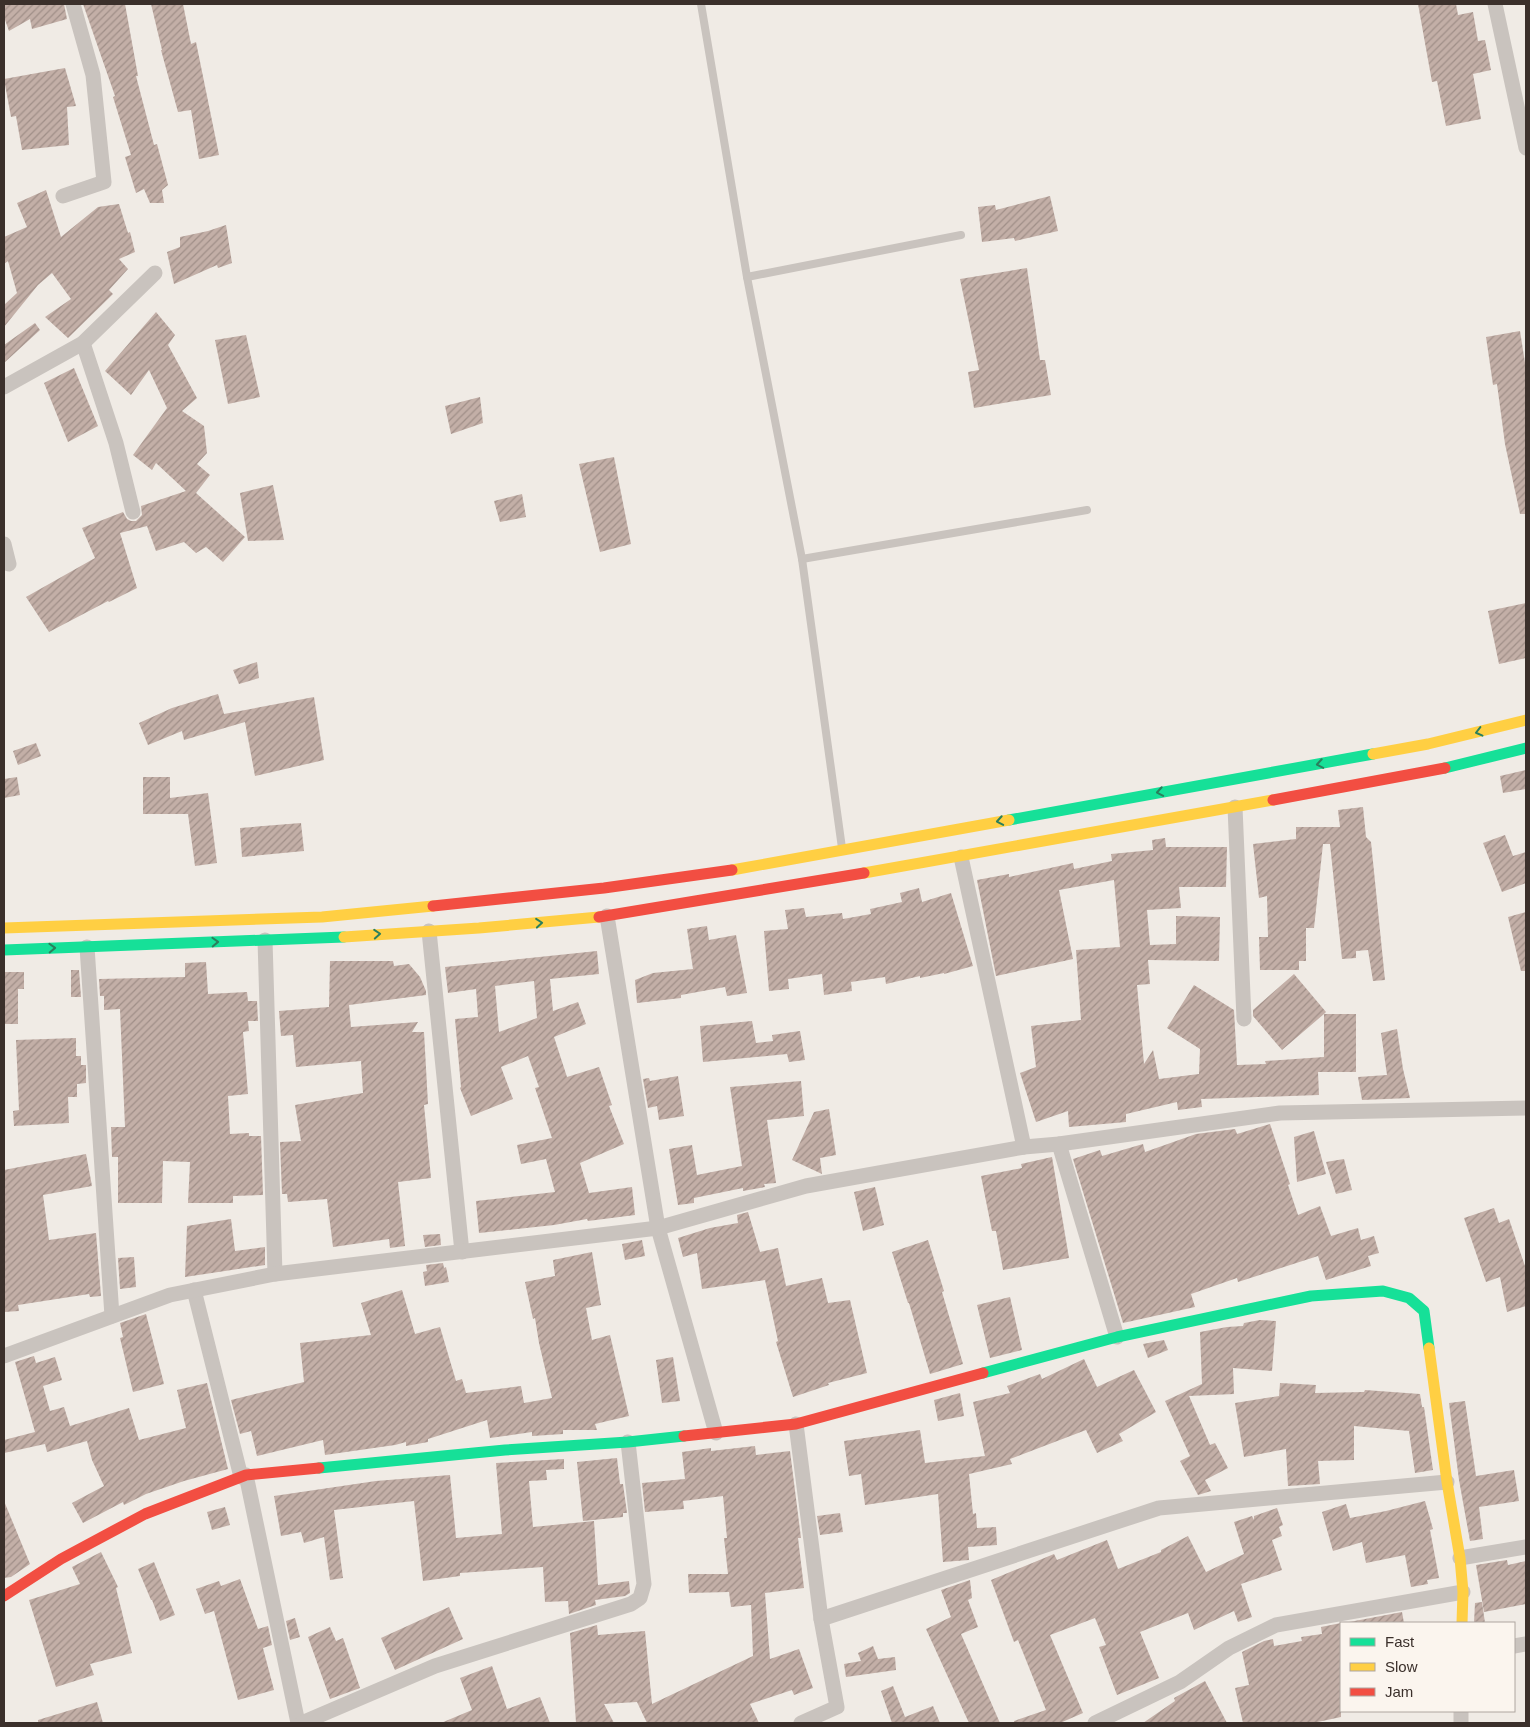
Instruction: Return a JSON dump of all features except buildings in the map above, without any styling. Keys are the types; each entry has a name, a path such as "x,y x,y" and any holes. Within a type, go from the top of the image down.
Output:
{"main road":[{"path":"4,928 322,917 604,888 732,870 1428,744 1526,720"},
{"path":"4,950 265,940 429,931 607,916 961,857 1235,807 1436,770 1526,748"},
{"path":"4,1596 61,1559 145,1514 244,1476 505,1450 628,1442 796,1424 1117,1337 1311,1296 1384,1291 1409,1298 1424,1310 1447,1482 1460,1558 1463,1592 1462,1622"}],"street":[{"path":"63,196 104,182 93,75 73,4"},
{"path":"1495,4 1526,148"},
{"path":"4,386 83,343 155,273"},
{"path":"83,343 116,442 133,512"},
{"path":"4,544 9,564"},
{"path":"1235,807 1244,1019"},
{"path":"961,857 1024,1147"},
{"path":"607,916 658,1228 716,1433"},
{"path":"429,931 462,1252"},
{"path":"265,940 275,1274"},
{"path":"87,947 112,1316"},
{"path":"4,1356 170,1295 194,1290 275,1274 658,1228 806,1186 1024,1147 1058,1144 1280,1113 1526,1108"},
{"path":"1058,1144 1117,1337"},
{"path":"194,1290 244,1476 298,1723"},
{"path":"796,1424 821,1619 837,1707 801,1723"},
{"path":"302,1723 435,1666 630,1604 640,1598 644,1584 628,1442"},
{"path":"821,1619 1159,1508 1447,1482"},
{"path":"1460,1558 1526,1547"},
{"path":"1095,1723 1180,1682 1229,1648 1276,1625 1463,1592"}],"lane":[{"path":"701,4 747,277 802,560 843,850"},
{"path":"747,277 961,235"},
{"path":"802,560 1087,510"}],"traffic: fast":[{"path":"1445,768 1526,748"},
{"path":"1009,820 1373,754"},
{"path":"4,950 344,937"},
{"path":"983,1373 1117,1337 1311,1296 1383,1291 1409,1298 1424,1311 1429,1348"},
{"path":"319,1468 505,1450 628,1442 684,1436"}],"traffic: slow":[{"path":"1373,754 1428,744 1526,720"},
{"path":"864,873 1273,800"},
{"path":"732,870 1009,820"},
{"path":"4,928 322,917 433,906"},
{"path":"344,937 479,928 599,917"},
{"path":"1429,1348 1447,1482 1460,1558 1463,1592 1462,1622"}],"traffic: jam":[{"path":"1273,800 1445,768"},
{"path":"433,906 604,888 732,870"},
{"path":"599,917 864,873"},
{"path":"684,1436 796,1424 983,1373"},
{"path":"4,1596 61,1559 145,1514 246,1475 319,1468"}]}
